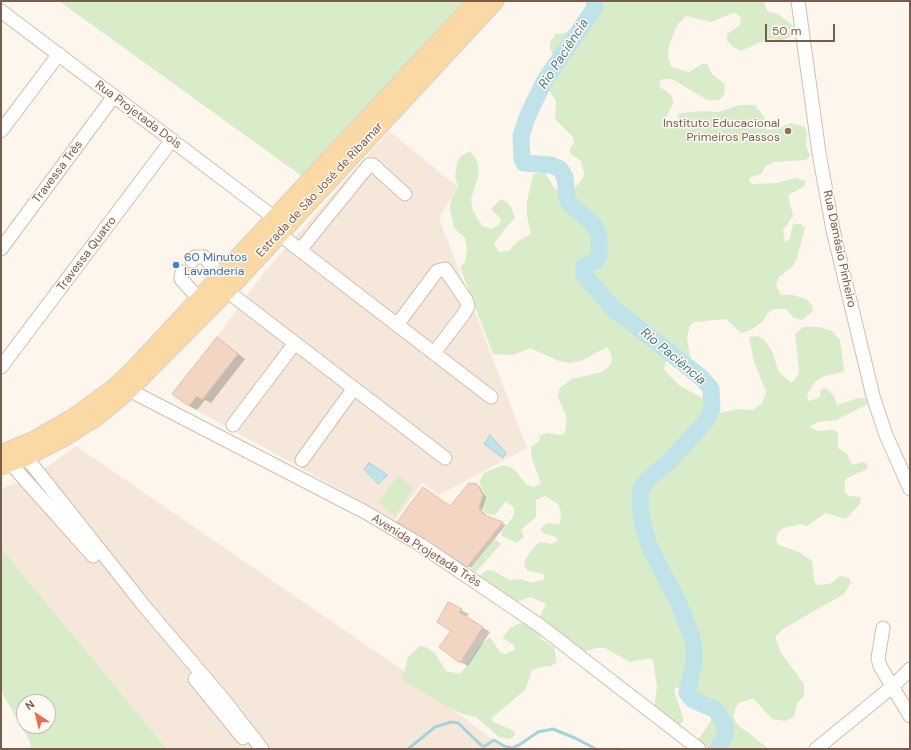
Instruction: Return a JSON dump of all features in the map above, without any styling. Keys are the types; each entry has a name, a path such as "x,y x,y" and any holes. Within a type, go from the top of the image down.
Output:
{"main road":[{"name":"Estrada de São José de Ribamar","path":"278,226 477,1"},
{"name":"Estrada de São José de Ribamar","path":"4,461 26,457 82,427 129,390 278,226 495,1"},
{"name":"Estrada de São José de Ribamar","path":"4,461 95,402 135,368 200,300 225,283"}],"street":[{"name":"Rua Damásio Pinheiro","path":"798,1 819,154 833,230 873,396 886,435 910,489"},
{"name":"Rua Projetada Dois","path":"1,11 172,140 278,226 300,250 491,397"},
{"path":"1,131 59,54"},
{"name":"Travessa Três","path":"1,249 114,96"},
{"name":"Travessa Quatro","path":"1,367 172,140"},
{"path":"300,250 369,165 372,165 406,194"},
{"path":"192,261 195,258 204,257 225,283 295,343 445,458"},
{"path":"397,325 437,271 445,269 466,300 468,306 463,315 434,353"},
{"path":"182,272 181,279 200,300"},
{"path":"233,425 295,343"},
{"path":"302,460 354,388"},
{"name":"Avenida Projetada Três","path":"129,390 365,512 421,545 539,624 699,749"},
{"path":"26,457 77,530 208,688 262,749"},
{"path":"4,461 77,530"},
{"path":"883,628 878,658 880,666 910,716"},
{"path":"820,746 892,688 910,670"},
{"path":"208,688 251,749"}],"shaded area":[{"path":"389,131 458,187 439,218 527,448 439,495 422,483 395,520 189,406 197,396 203,400 238,354 217,337 265,271"},
{"path":"76,446 404,671 504,749 167,749 1,548 1,489 16,483 23,484"}],"green space":[{"path":"59,1 464,1 303,177"},
{"path":"605,1 763,1 768,12 778,14 792,25 795,32 794,35 783,40 768,39 741,51 732,46 727,40 727,34 740,25 741,18 737,14 733,13 711,22 686,16 678,24 669,45 668,56 671,67 689,72 702,64 707,64 712,74 725,84 724,95 719,100 707,100 672,79 663,79 659,82 661,88 670,94 674,102 664,121 666,123 677,124 679,113 702,111 719,112 739,105 755,105 765,118 767,130 779,128 791,123 805,127 807,134 806,146 810,156 806,160 774,162 766,166 761,174 749,178 750,183 753,184 776,183 796,178 805,181 805,186 788,195 793,216 783,230 785,242 790,239 793,224 801,224 805,228 797,258 793,266 779,277 776,285 781,295 792,295 806,299 812,305 813,311 802,320 794,318 786,309 774,309 769,312 761,323 749,331 741,333 726,319 695,322 690,325 687,338 692,365 666,361 664,368 665,371 680,386 704,399 710,410 716,414 738,409 753,410 762,403 766,392 754,361 749,337 757,336 763,339 772,351 779,372 791,383 798,376 799,370 795,334 803,327 820,327 832,331 840,340 844,370 843,372 824,376 815,382 807,394 808,400 810,401 820,397 821,389 826,388 834,396 837,405 859,398 865,398 868,404 836,420 818,422 809,427 817,431 835,430 838,434 838,448 847,454 852,465 862,462 867,464 867,469 847,478 845,481 845,493 849,496 860,497 861,499 859,505 846,519 826,513 807,526 801,524 784,528 778,532 776,540 778,545 799,552 812,561 814,581 817,585 830,584 840,576 849,578 851,583 844,594 783,629 775,637 781,653 804,684 804,696 797,703 794,717 785,721 772,719 753,698 739,703 736,707 733,717 738,725 769,749 699,749 697,741 711,721 712,713 686,690 676,687 674,691 683,717 683,722 674,728 654,709 657,687 653,661 650,658 630,662 605,648 596,648 573,656 540,617 546,604 530,597 517,602 507,602 477,578 487,570 494,571 510,580 521,579 531,583 545,579 543,574 527,570 524,565 525,560 533,548 540,542 552,544 558,540 556,537 545,534 540,529 547,523 560,524 561,512 558,504 545,496 536,500 536,517 521,530 524,537 517,543 502,536 501,533 514,515 514,508 506,501 495,515 486,514 481,506 485,494 479,482 484,473 503,465 513,468 526,484 533,487 541,484 531,456 531,447 540,440 539,437 541,435 548,433 560,435 565,433 567,418 558,397 559,389 571,379 602,372 611,364 612,358 607,347 581,361 569,363 559,361 530,348 513,355 493,354 460,267 465,262 467,249 465,238 454,228 450,208 451,199 458,187 455,176 457,163 460,157 470,151 477,160 479,174 471,199 473,211 482,226 492,229 500,224 501,219 491,209 501,199 507,202 512,209 515,218 494,244 499,252 509,251 518,241 531,234 527,215 527,201 533,175 544,171 555,189 565,194 573,190 583,178 584,173 581,161 570,153 570,148 574,143 573,137 555,119 556,101 547,86 548,77 557,65 550,48 550,42 556,34 571,32 581,36 589,29"},
{"path":"398,475 413,488 395,516 379,502"},
{"path":"495,539 501,544 475,573 470,570"},
{"path":"1,548 167,749 31,749 30,742 25,734 56,734 56,694 16,694 16,717 1,691"},
{"path":"536,620 543,629 540,634 541,639 554,647 557,662 551,666 540,667 532,670 525,690 492,718 492,721 514,731 515,735 510,739 499,737 476,717 463,714 445,706 402,679 408,657 420,646 426,647 435,653 446,671 460,674 469,663 479,646 490,637 500,652 505,654 515,650 514,645 502,638 511,627 513,628 515,625"}],"water":[{"path":"490,435 506,453 503,458 484,444"},
{"path":"369,463 388,475 378,484 364,469"}],"building":[{"path":"217,337 238,354 202,400 197,396 189,406 172,394"},
{"path":"469,483 477,484 483,495 479,508 484,515 503,522 467,567 397,522 423,487 450,506"},
{"path":"448,602 462,609 459,612 483,627 460,663 439,647 451,631 437,622"}],"waterway":[{"name":"Rio Paciência","path":"595,1 594,9 545,80 528,115 521,136 522,159 524,163 551,165 560,169 565,177 567,199 569,203 594,225 599,237 599,256 596,261 584,266 584,274 590,282 613,308 702,378 711,389 712,408 706,421 670,461 645,482 641,490 640,506 643,525 650,548 680,606 692,638 694,662 687,693 693,700 716,710 725,725 725,736 717,749"},
{"path":"408,749 435,727 451,722 458,723 482,746 485,746 494,740 504,746 512,748 538,732 553,729 596,749"}],"place":[{"name":"Instituto Educacional Primeiros Passos","path":"788,131"},
{"name":"60 Minutos Lavanderia","path":"176,265"}]}
